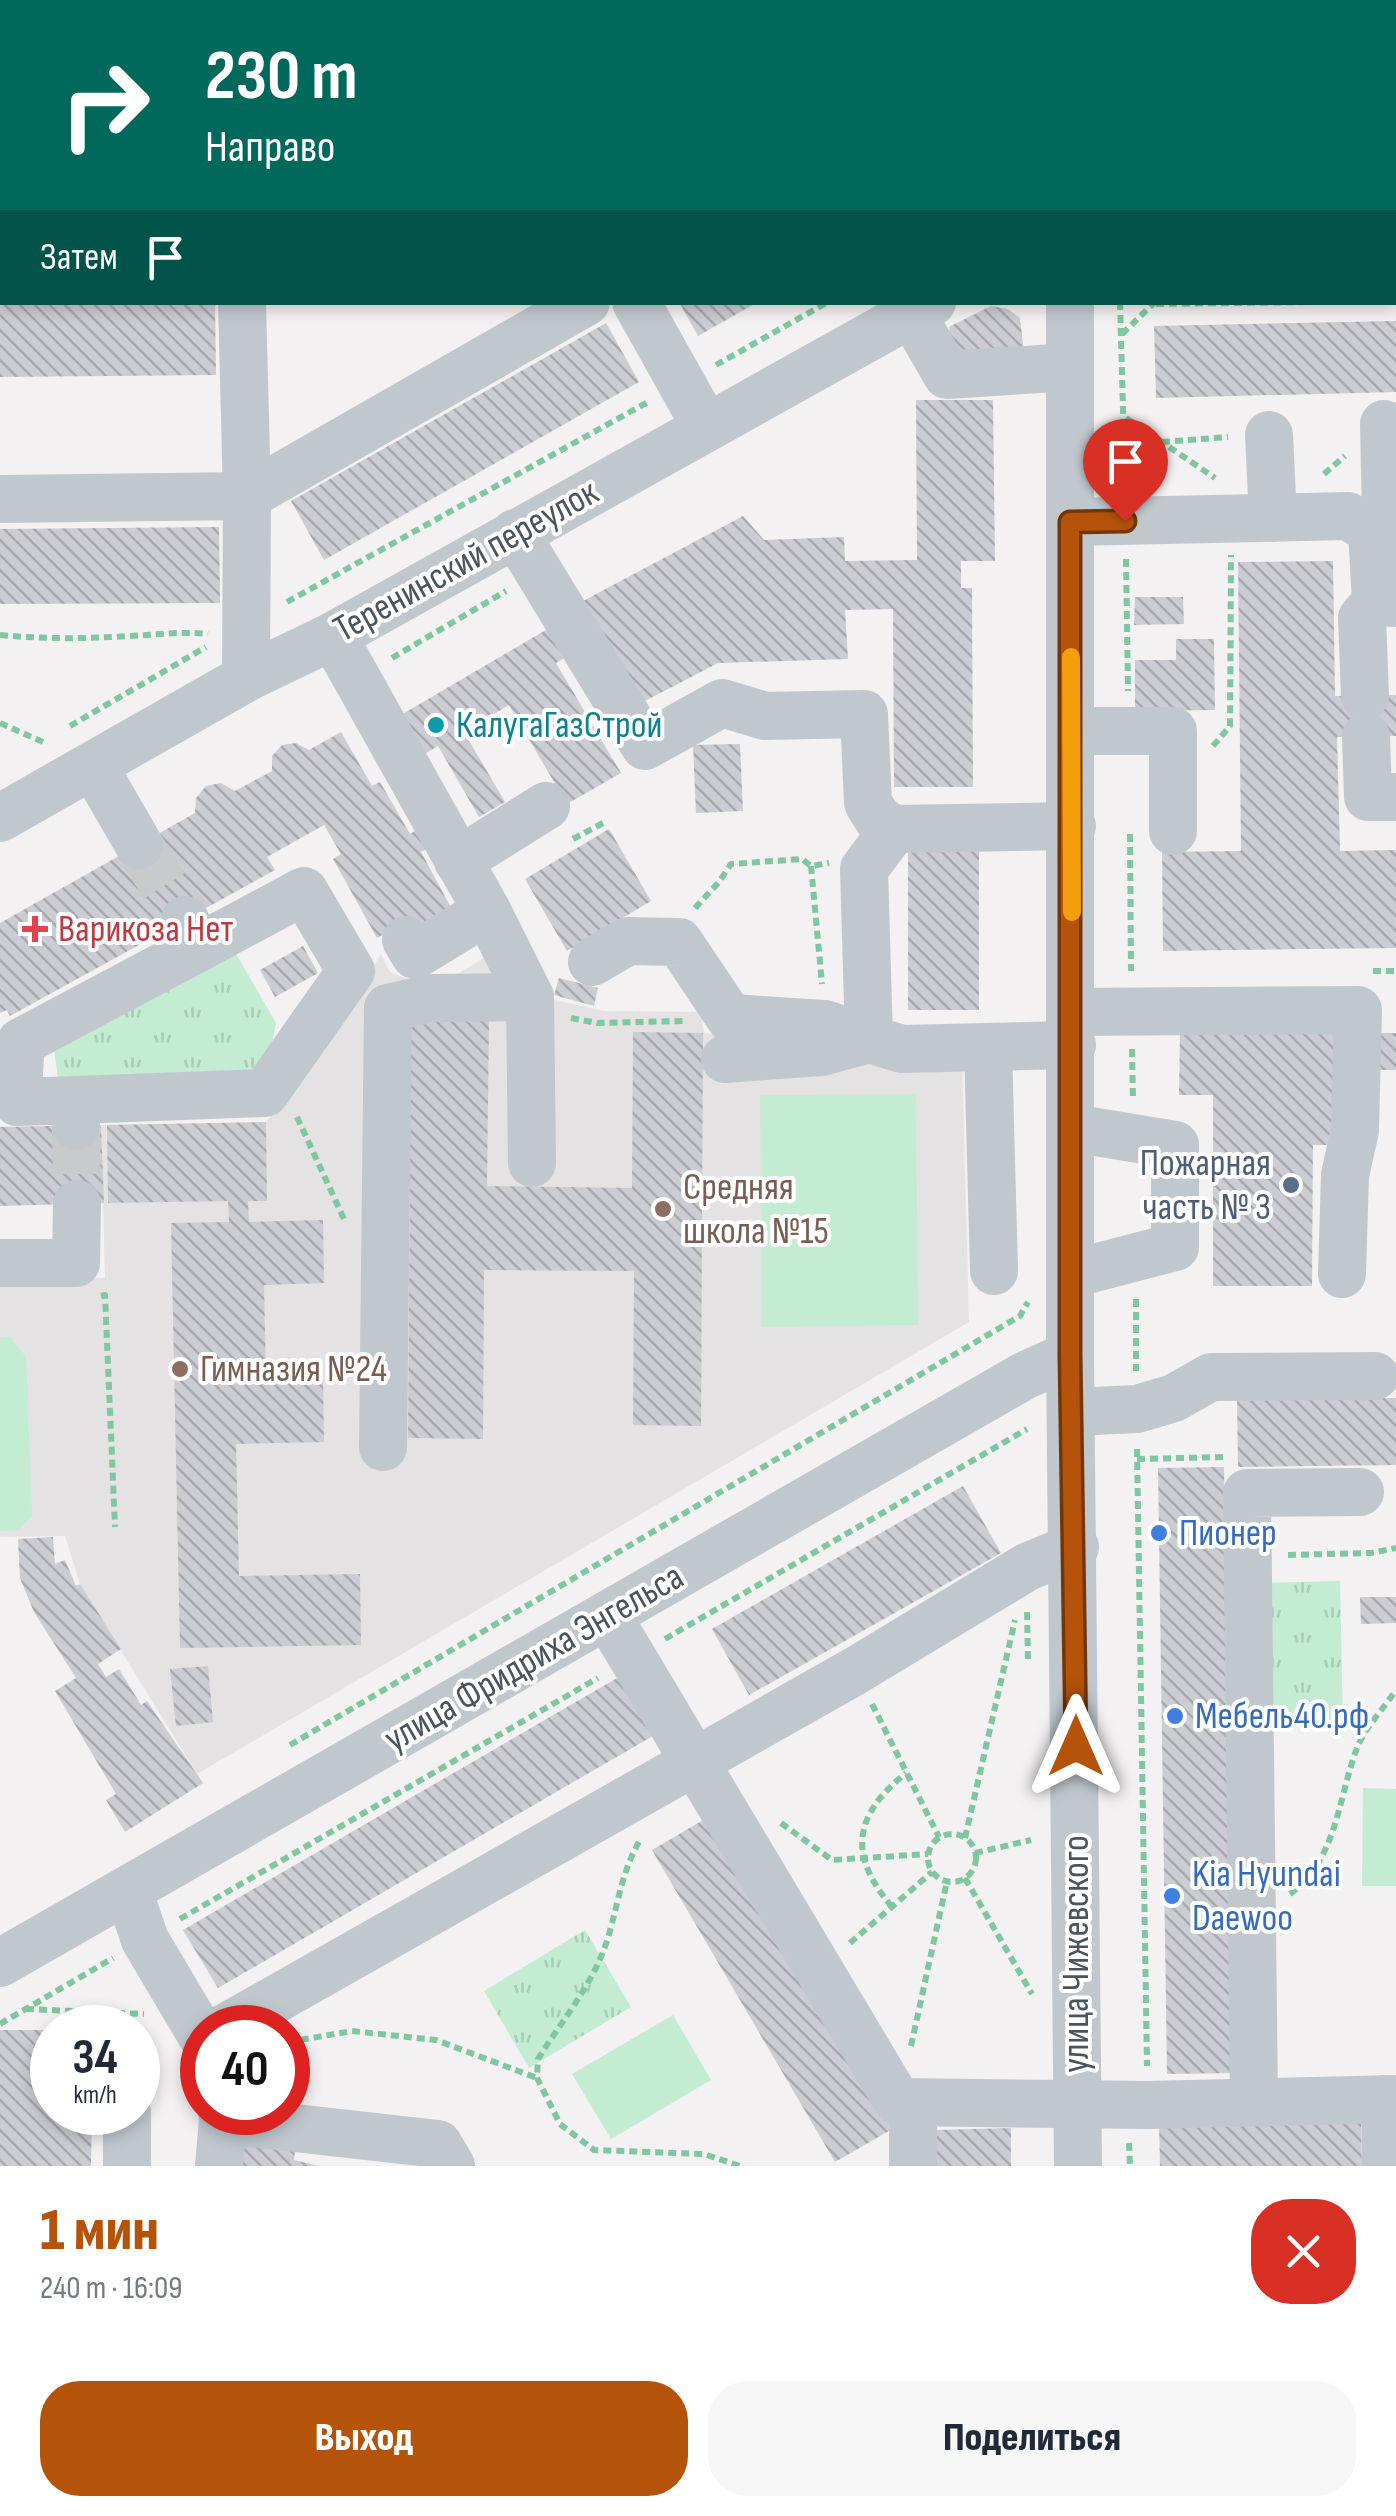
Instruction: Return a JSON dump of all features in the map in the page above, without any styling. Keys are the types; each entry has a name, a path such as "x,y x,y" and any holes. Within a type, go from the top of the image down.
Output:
{"street":[{"path":"242,305 247,496 236,630 246,678"},
{"path":"0,500 247,496 581,305"},
{"path":"638,305 706,428"},
{"name":"улица Чижевского","path":"1070,305 1072,1128 1033,1279 1070,1355 1075,1548 1078,2166"},
{"path":"916,306 947,375 1070,366"},
{"name":"Теренинский переулок","path":"0,818 246,678 332,636 706,428 916,306"},
{"path":"1372,531 1386,516 1384,424"},
{"path":"1252,518 1270,434"},
{"path":"1070,522 1348,516 1372,531 1386,603 1362,618 1368,797 1396,797"},
{"path":"516,533 646,746 722,702 765,716 864,714 868,803 878,819 894,828 1072,826"},
{"path":"332,636 487,911 530,1004 532,1163"},
{"path":"1072,731 1173,731 1174,831"},
{"path":"94,767 139,845"},
{"path":"458,861 558,823"},
{"path":"592,962 628,941 679,942 728,1039 820,1052 847,1032 864,869 894,828"},
{"path":"304,890 351,971 277,1075 264,1093 76,1113 17,1102 21,1042 192,934 304,890"},
{"path":"406,940 415,955 487,911"},
{"path":"382,1448 388,1008 432,998 530,1004"},
{"path":"847,1032 902,1049 988,1047 1072,1028 1358,1010 1355,1130 1344,1175 1342,1274"},
{"path":"988,1047 1033,1279 1176,1247 1175,1145 1072,1128"},
{"path":"0,1263 76,1264 77,1204"},
{"name":"улица Фридриха Энгельса","path":"0,1964 1024,1376 1070,1355"},
{"path":"1072,1412 1136,1409 1174,1398 1211,1377 1375,1376"},
{"path":"1254,2102 1247,1493 1360,1492"},
{"path":"245,2005 643,1792 855,1672 1027,1568 1075,1548"},
{"path":"607,1615 820,1969 906,2103 913,2166"},
{"path":"128,1890 145,1940 191,2005"},
{"path":"906,2103 1391,2099 1386,2166"},
{"path":"127,2135 128,2166"},
{"path":"260,2135 438,2144 450,2166"}],"path":[{"path":"28,751 236,630 823,305"},
{"path":"1122,334 1152,305"},
{"path":"1162,442 1270,434"},
{"path":"1213,760 1213,746 1230,726 1252,518"},
{"path":"0,636 48,639 236,630"},
{"path":"0,724 43,742"},
{"path":"558,823 603,823"},
{"path":"679,942 698,902 719,882 730,864 802,859 811,866 847,1032"},
{"path":"811,866 846,864 864,869"},
{"path":"1382,971 1396,970"},
{"path":"530,1004 597,1023 728,1039"},
{"path":"277,1075 352,1237"},
{"path":"289,1746 1020,1316 1033,1279"},
{"path":"87,1296 104,1296 115,1527"},
{"path":"0,2024 1027,1429"},
{"path":"1137,1459 1227,1457 1247,1493"},
{"path":"1248,1556 1371,1553 1396,1548"},
{"path":"965,1838 1027,1568"},
{"path":"855,1672 939,1837"},
{"path":"1252,1922 1305,1883 1336,1826 1358,1746 1396,1690"},
{"path":"892,1907 873,1885 863,1858 864,1824 880,1794 906,1772"},
{"path":"643,1792 643,1834 626,1864 616,1915 601,1957 538,2059 537,2078 560,2124 594,2150 704,2154 740,2166"},
{"path":"772,1816 832,1860 928,1854"},
{"path":"957,1834 965,1838 975,1854 972,1871 965,1878 948,1881 932,1872 928,1854 939,1837 957,1834"},
{"path":"975,1854 1031,1840"},
{"path":"820,1969 932,1872"},
{"path":"965,1878 1032,1994"},
{"path":"906,2103 948,1881"},
{"path":"25,2009 180,2024"},
{"path":"310,2038 352,2030 436,2040 537,2078"}],"shaded area":[{"path":"505,945 552,999 603,1011 701,1012 704,1033 962,1057 969,1322 197,1774 80,1584 65,1536 0,1537 0,1282 105,1278 101,1125 266,1122 309,1068 381,954 390,972 417,983 459,973"}],"green space":[{"path":"235,952 276,1023 267,1072 59,1085 53,1044"},
{"path":"916,1094 918,1325 762,1327 760,1095"},
{"path":"0,1337 10,1337 26,1357 32,1516 18,1530 0,1531"},
{"path":"1340,1581 1343,1726 1263,1728 1260,1583"},
{"path":"1363,1788 1396,1789 1396,1886 1362,1886"},
{"path":"585,1930 631,2007 529,2068 484,1991"},
{"path":"673,2015 711,2080 611,2139 572,2074"}],"building":[{"path":"0,305 215,305 216,375 0,377"},
{"path":"681,305 753,305 698,336"},
{"path":"991,306 1008,309 1020,318 1024,353 954,362 949,327"},
{"path":"1396,321 1396,392 1156,398 1154,326"},
{"path":"606,323 639,382 324,560 291,501"},
{"path":"916,400 993,400 995,561 961,561 961,588 972,588 973,787 894,787 893,609 845,610 848,659 718,663 641,703 583,601 743,516 764,540 844,537 845,561 917,560"},
{"path":"219,527 220,603 0,604 0,529"},
{"path":"1333,561 1335,696 1396,695 1396,736 1337,737 1340,851 1396,850 1396,948 1163,951 1162,852 1241,851 1238,562"},
{"path":"1135,597 1183,597 1184,624 1134,625"},
{"name":"КалугаГазСтрой","path":"551,627 568,656 556,663 621,773 567,804 509,705 464,732 505,802 479,817 438,746 416,759 394,719"},
{"path":"1176,639 1214,639 1215,710 1135,711 1135,660 1176,660"},
{"path":"341,732 372,786 380,782 410,834 425,825 436,844 421,852 454,913 393,947 386,933 377,938 333,859 341,854 324,825 267,857 275,870 10,1016 7,1010 0,1013 0,923 195,813 196,798 206,786 221,783 235,791 272,771 272,756 282,745 296,743 309,750"},
{"path":"740,744 743,811 696,813 693,745"},
{"path":"609,829 651,901 567,951 525,879"},
{"path":"908,842 979,842 979,1010 908,1010"},
{"path":"303,946 318,973 275,997 260,970"},
{"path":"559,978 598,988 594,1006 554,995"},
{"path":"411,1020 489,1020 487,1186 632,1188 633,1032 703,1033 701,1426 633,1425 634,1271 484,1270 483,1439 408,1438"},
{"path":"1180,1030 1338,1030 1337,1145 1313,1145 1312,1286 1213,1286 1213,1095 1179,1095"},
{"path":"1380,1033 1396,1033 1396,1070 1380,1070"},
{"path":"266,1122 267,1201 248,1201 249,1222 323,1220 324,1283 264,1285 266,1379 323,1378 324,1442 236,1444 239,1576 360,1574 361,1645 180,1648 171,1223 229,1222 228,1201 108,1203 107,1125"},
{"path":"101,1125 104,1203 0,1206 0,1127"},
{"path":"1396,1398 1396,1465 1238,1467 1237,1399"},
{"path":"1224,1467 1233,2073 1167,2074 1158,1468"},
{"path":"963,1486 1001,1553 749,1695 712,1629"},
{"path":"53,1537 55,1564 65,1560 76,1586 80,1584 121,1649 98,1664 106,1677 119,1669 141,1705 147,1701 203,1783 125,1832 106,1800 116,1794 55,1691 76,1678 34,1612 20,1578 18,1539"},
{"path":"1360,1597 1396,1597 1396,1623 1361,1624"},
{"path":"208,1666 213,1722 176,1726 170,1669"},
{"path":"624,1674 658,1733 218,1988 183,1930"},
{"path":"710,1816 894,2128 835,2162 652,1850"},
{"path":"0,2030 30,2030 30,2135 92,2135 91,2166 0,2166"},
{"path":"1361,2122 1362,2166 1160,2166 1159,2125"},
{"path":"1011,2128 1011,2166 937,2166 936,2130"},
{"path":"244,2144 295,2151 294,2160 319,2166 241,2166"}],"tunnel":[{"path":"139,845 185,920"},
{"path":"76,1126 77,1204"}],"slow traffic":[{"path":"1071,657 1072,912"}],"place":[{"name":"КалугаГазСтрой","path":"436,725"},
{"name":"Варикоза Нет","path":"35,929"},
{"name":"Пожарная часть № 3","path":"1291,1185"},
{"name":"Средняя школа №15","path":"663,1209"},
{"name":"Гимназия №24","path":"180,1369"},
{"name":"Пионер","path":"1159,1533"},
{"name":"Мебель40.рф","path":"1175,1716"},
{"name":"Kia Hyundai Daewoo","path":"1172,1896"}],"route":[{"path":"1076,1746 1070,1355 1070,522 1125,521"}]}
